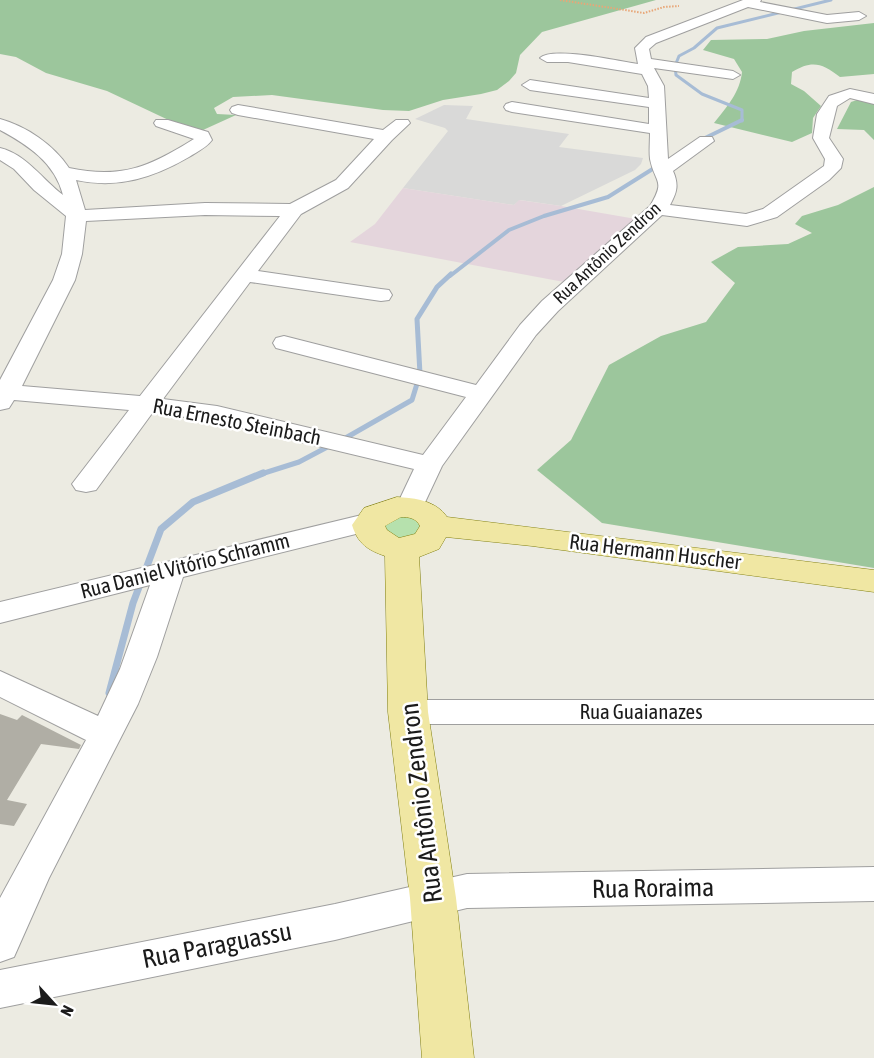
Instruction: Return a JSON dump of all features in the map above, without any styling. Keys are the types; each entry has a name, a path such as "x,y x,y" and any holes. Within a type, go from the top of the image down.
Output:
{"main road":[{"name":"Rua Hermann Huscher","path":"370,522 368,530 372,537 390,547 416,527 532,536 874,580"},
{"name":"Rua Antônio Zendron","path":"416,527 408,712 433,898 448,1058"}],"street":[{"path":"645,62 642,48 651,40 750,2 827,20 859,16"},
{"path":"577,47 645,62"},
{"path":"547,58 645,62 712,68 733,75"},
{"name":"Rua Antônio Zendron","path":"416,527 429,465 480,393 528,330 550,306 658,209 668,193 669,183 662,165 656,86 645,62"},
{"path":"530,85 658,104"},
{"path":"658,209 747,220 770,213 794,198 832,168 834,159 821,138 829,104 836,95 846,94 874,99"},
{"path":"512,107 659,130"},
{"path":"238,110 386,136"},
{"path":"64,172 105,179 145,174 160,168 204,140 202,136 162,123"},
{"path":"86,484 294,210 342,184 386,136 402,123"},
{"path":"0,124 36,143 64,172 78,216 78,234 64,281 2,395"},
{"path":"662,165 706,141"},
{"path":"0,153 20,165 40,186 78,216 205,209 294,210"},
{"path":"243,275 381,294"},
{"path":"284,343 480,393"},
{"name":"Rua Ernesto Steinbach","path":"2,395 147,404 217,414 429,465"},
{"name":"Rua Daniel Vitório Schramm","path":"0,613 370,522"},
{"path":"0,944 18,898 137,669 165,571"},
{"path":"0,683 105,734"},
{"name":"Rua Guaianazes","path":"408,712 874,712"},
{"name":"Rua Roraima","path":"433,898 467,891 874,884"},
{"name":"Rua Paraguassu","path":"0,989 335,922 433,898"}],"path":[{"path":"560,0 644,13 664,6 679,6"}],"shaded area":[{"path":"444,105 473,106 466,119 569,134 559,147 643,158 635,170 561,206 520,200 514,205 403,188 448,131 415,119"},
{"path":"403,188 514,205 519,200 636,219 564,282 350,242 375,224"}],"green space":[{"path":"0,0 656,0 542,32 520,55 516,73 497,90 443,100 409,111 383,110 272,95 233,97 214,108 217,114 236,115 203,130 177,124 107,91 46,73 16,57 0,54"},
{"path":"874,23 874,74 840,77 817,65 805,66 792,72 791,84 804,91 821,106 813,118 812,133 792,142 714,123 736,93 742,72 734,59 703,50 711,40 767,39 804,31"},
{"path":"857,100 874,104 874,140 864,130 837,129 851,102"},
{"path":"874,187 874,568 602,523 537,470 571,440 609,365 661,336 706,322 735,283 711,262 738,247 788,244 812,233 795,224 802,216 838,205"},
{"path":"396,515 420,519 423,532 394,540 381,524"}],"building":[{"path":"0,714 17,720 22,715 81,745 79,749 41,744 7,800 27,804 14,826 0,824"}],"waterway":[{"path":"742,120 742,110 702,94 676,75 675,66 679,56 694,48 717,28 831,0"},
{"path":"701,140 742,120"},
{"path":"450,276 509,230 544,216 608,197 659,165"},
{"path":"342,440 412,400 420,374 417,319 437,287 451,274"},
{"path":"259,475 299,462 333,444"},
{"path":"259,475 263,473"},
{"path":"109,693 133,603 161,529 193,502 259,475"}]}
